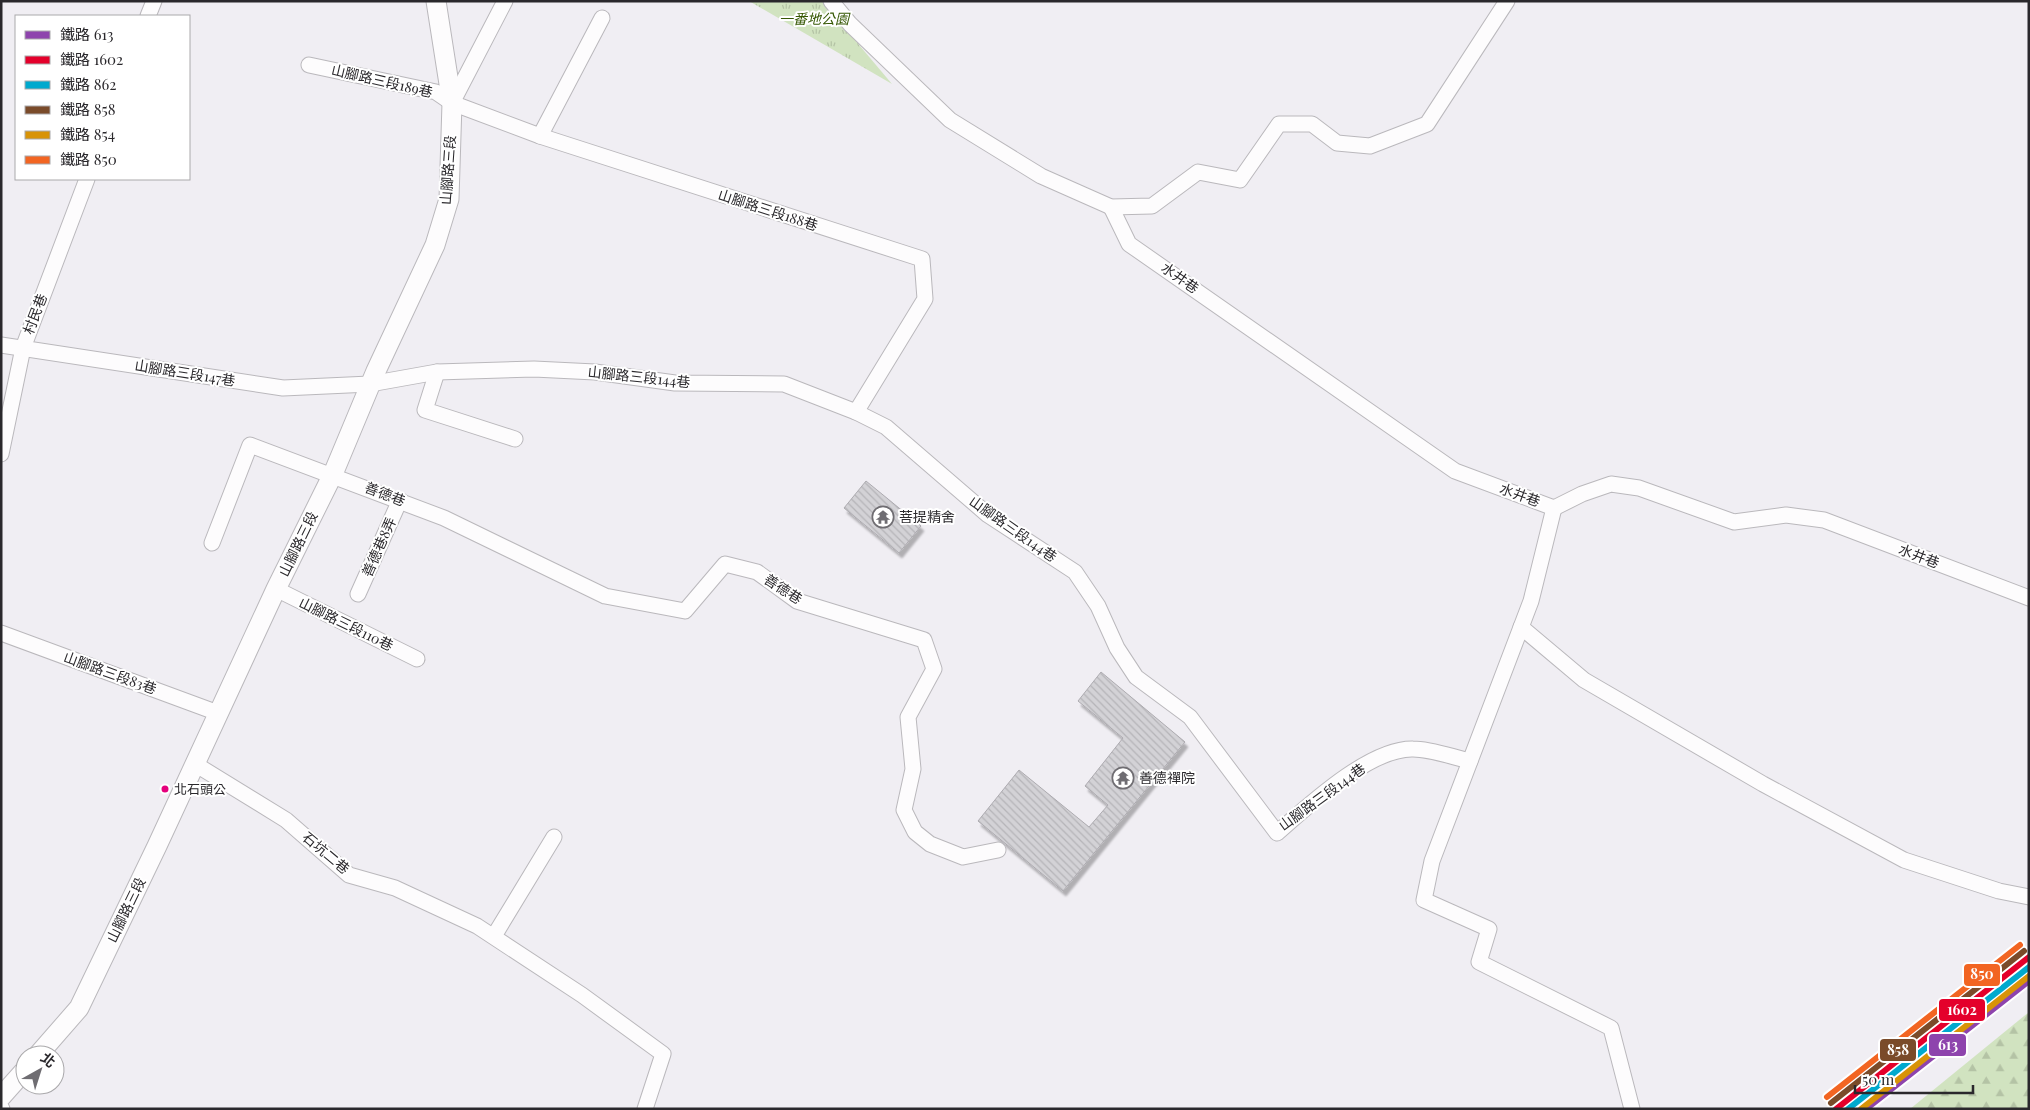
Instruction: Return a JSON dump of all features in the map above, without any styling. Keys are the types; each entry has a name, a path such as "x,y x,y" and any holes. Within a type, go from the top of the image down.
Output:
{"main road":[{"name":"山腳路三段","path":"47,1045 79,1008 276,589 333,474 370,384 434,245 449,199 452,103 436,1"},
{"path":"1,1097 15,1081"}],"street":[{"path":"148,15 154,1"},
{"path":"452,103 505,1"},
{"path":"831,1 850,24 950,120 1041,176 1111,206 1152,206 1198,172 1240,180 1279,124 1312,124 1337,143 1370,146 1427,124 1507,1"},
{"path":"540,136 602,18"},
{"name":"山腳路三段189巷","path":"309,65 436,92 452,103"},
{"name":"山腳路三段188巷","path":"452,103 540,136 922,259 925,299 856,412"},
{"name":"村民巷","path":"1,454 22,348 87,180"},
{"name":"水井巷","path":"1111,206 1129,244 1455,471 1554,508 1582,494 1612,484 1639,488 1734,522 1786,515 1824,520 2029,598"},
{"name":"山腳路三段147巷","path":"1,345 283,388 370,384"},
{"name":"山腳路三段144巷","path":"370,384 437,372 534,369 595,372 675,382 784,384 856,412 886,427 988,516 1075,572 1098,606 1117,648 1136,677 1190,718 1277,833 1318,797 1380,755 1413,749 1470,761"},
{"path":"437,372 425,410 515,439"},
{"name":"善德巷","path":"212,543 250,445 333,474 477,532 605,596 685,611 725,564 757,572 797,601 924,640 934,669 908,718 913,769 904,810 915,832 930,844 963,857 998,850"},
{"name":"善德巷8弄","path":"358,594 400,500"},
{"path":"1554,508 1531,601 1432,861 1424,900 1489,929 1479,962 1611,1028 1632,1109"},
{"name":"山腳路三段110巷","path":"276,589 417,659"},
{"path":"1521,627 1584,680 1762,784 1904,860 1999,891 2029,897"},
{"name":"山腳路三段83巷","path":"1,633 218,713"},
{"name":"石坑二巷","path":"195,764 286,820 349,875 395,888 477,926 582,995 663,1054 645,1109"},
{"path":"494,936 554,837"}],"green space":[{"name":"一番地公園","path":"749,1 822,1 892,84"},
{"path":"2029,1012 2029,1109 1910,1109"}],"building":[{"name":"菩提精舍","path":"866,481 921,526 899,553 844,508"},
{"name":"善德禪院","path":"1101,672 1185,742 1063,891 978,821 1019,770 1089,827 1108,805 1085,786 1123,738 1078,701"}],"rail line":[{"name":"850","path":"1827,1097 2020,945"},
{"name":"858","path":"1831,1103 2024,951"},
{"name":"1602","path":"1836,1109 2029,957"},
{"name":"862","path":"1848,1109 2029,967"},
{"name":"854","path":"1861,1109 2029,976"},
{"name":"613","path":"1866,1109 2029,981"}],"place":[{"name":"菩提精舍","path":"883,517"},
{"name":"善德禪院","path":"1123,778"},
{"name":"北石頭公","path":"165,789"}]}
